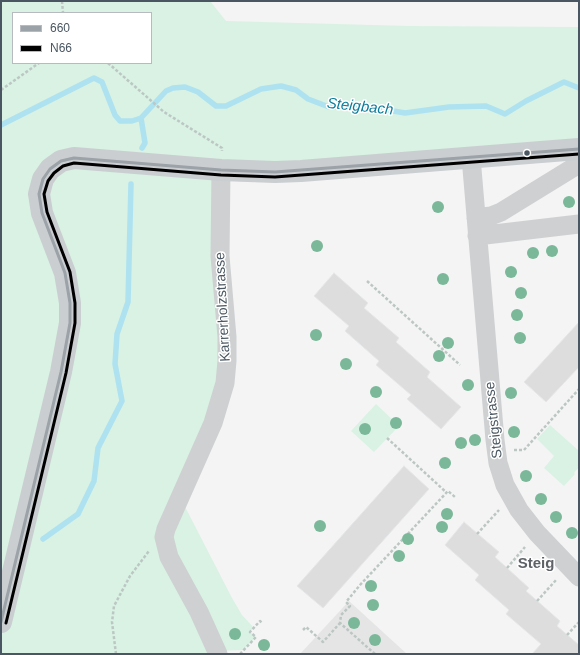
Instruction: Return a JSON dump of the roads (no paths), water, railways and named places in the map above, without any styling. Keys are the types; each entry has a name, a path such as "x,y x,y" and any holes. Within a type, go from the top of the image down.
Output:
{"main road":[{"path":"1,622 61,372 70,323 70,303 65,273 41,206 39,194 43,179 50,168 56,164 74,158 221,170 275,172 579,149"}],"street":[{"name":"Steigstrasse","path":"470,157 498,463 505,485 518,510 579,577"},
{"path":"477,227 491,216 501,212 579,164"},
{"name":"Karrerholzstrasse","path":"218,654 203,619 169,557 164,542 166,529 213,423 225,383 227,337 220,256 221,170"},
{"path":"477,227 579,224"}],"waterway":[{"name":"Steigbach","path":"1,125 94,78 102,82 115,115 120,121 132,121 141,118 166,91 173,88 185,87 198,92 216,106 226,106 261,89 281,86 296,90 308,99 329,107 364,106 405,113 449,107 486,106 505,114 526,101 564,82 579,88"},
{"path":"141,118 145,143 142,148"},
{"path":"43,539 78,514 94,481 98,448 122,401 115,364 117,334 128,302 131,184"}],"district":[{"name":"Steig","path":"536,564"}]}
